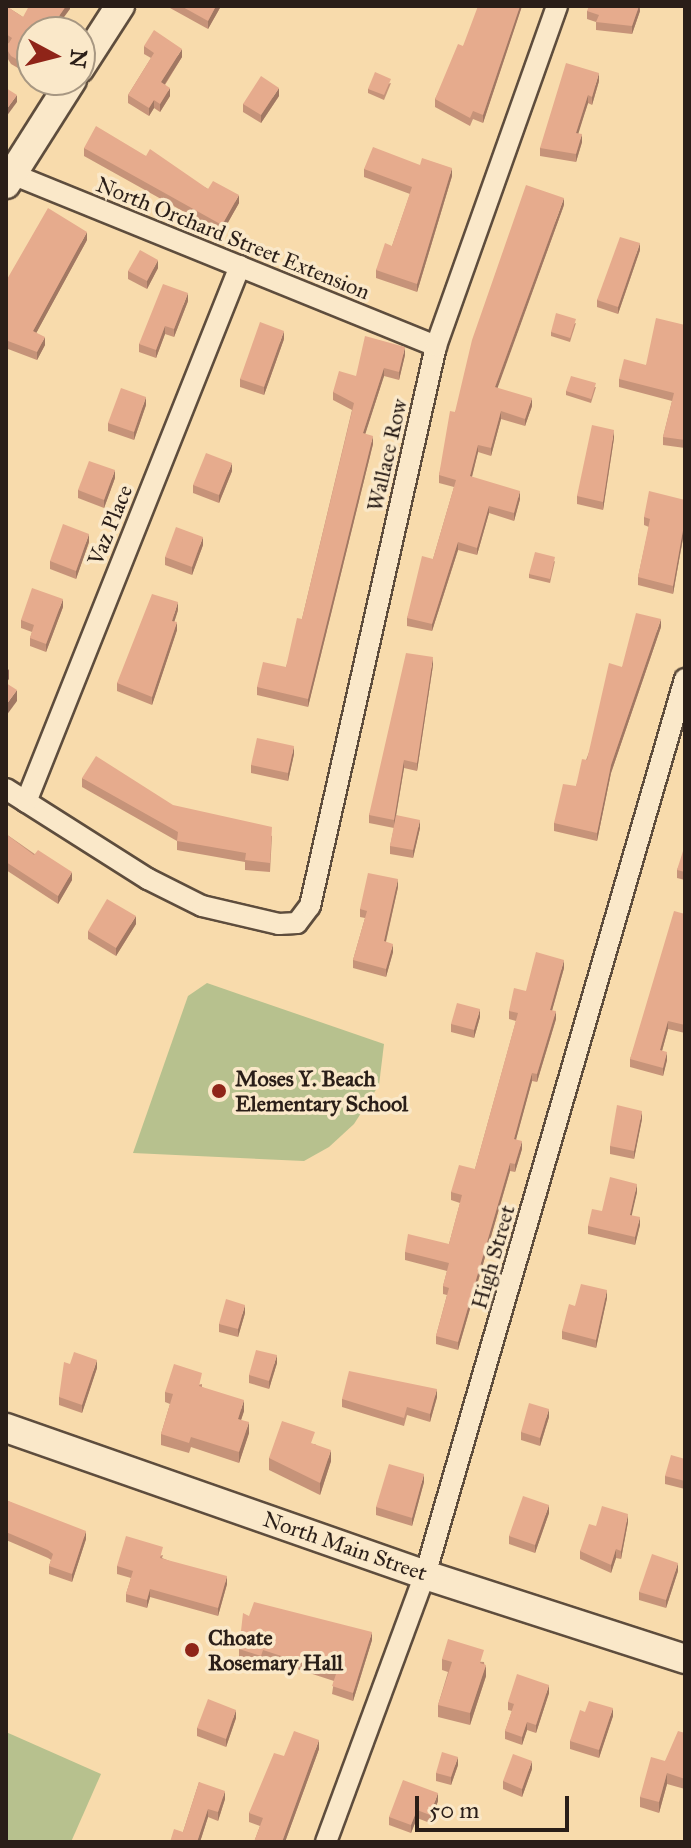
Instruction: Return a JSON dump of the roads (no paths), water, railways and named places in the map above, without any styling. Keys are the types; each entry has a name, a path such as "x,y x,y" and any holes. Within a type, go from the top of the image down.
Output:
{"street":[{"path":"96,43 120,6"},
{"name":"Wallace Row","path":"26,802 148,879 202,906 279,924 297,923 310,906 436,346 557,6"},
{"path":"9,179 62,96"},
{"name":"North Orchard Street Extension","path":"9,179 240,266 436,346"},
{"name":"Vaz Place","path":"26,802 240,266"},
{"name":"High Street","path":"326,1842 425,1575 685,679"},
{"path":"6,789 26,802"},
{"name":"North Main Street","path":"6,1428 425,1575 685,1659"}],"place":[{"name":"Moses Y. Beach Elementary School","path":"219,1091"},
{"name":"Choate Rosemary Hall","path":"192,1650"}]}
